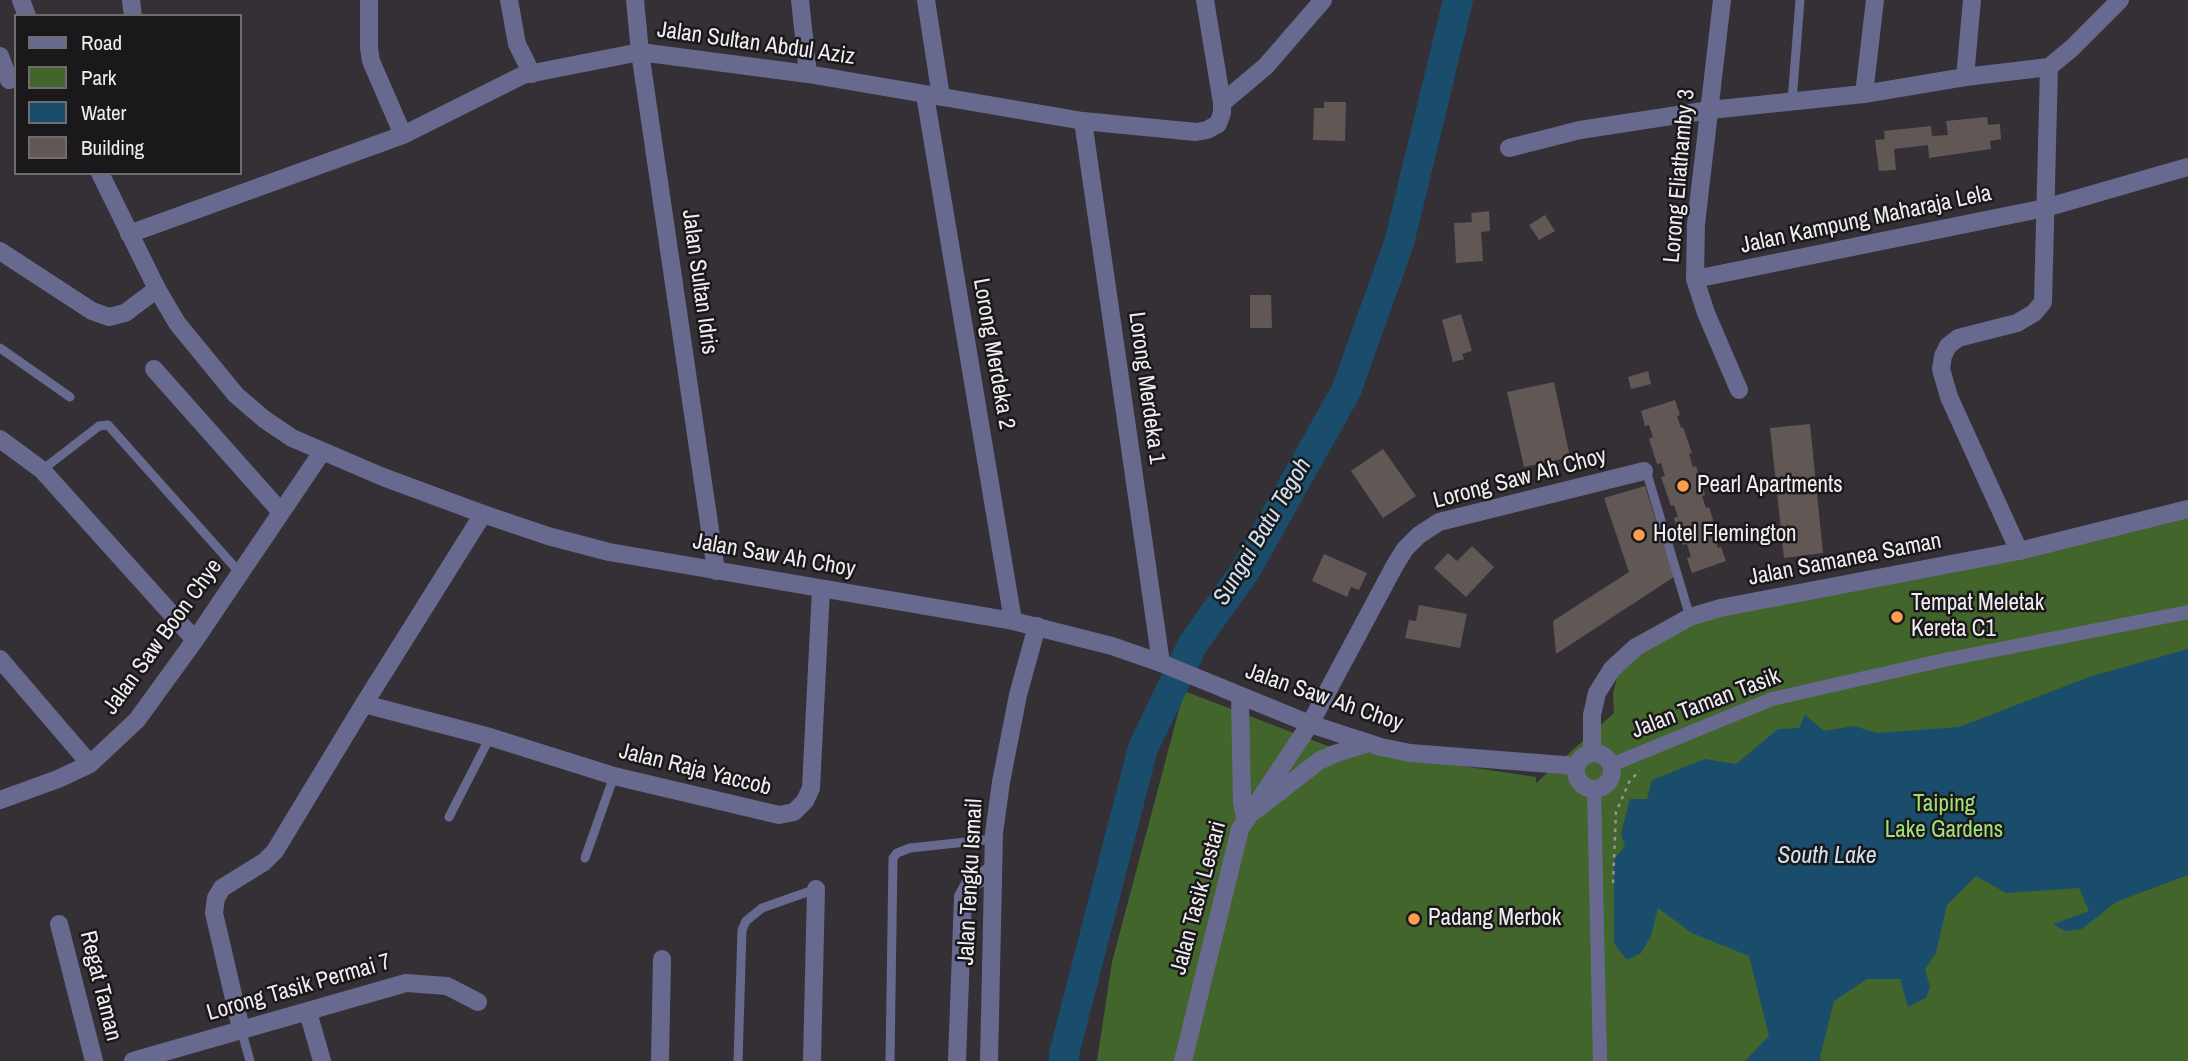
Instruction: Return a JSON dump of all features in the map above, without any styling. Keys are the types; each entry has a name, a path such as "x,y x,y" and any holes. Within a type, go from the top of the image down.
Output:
{"street":[{"path":"369,0 371,61 403,135"},
{"path":"509,0 517,44 532,74"},
{"name":"Jalan Sultan Idris","path":"635,0 640,52 716,571"},
{"path":"800,0 808,74"},
{"path":"926,0 933,96"},
{"path":"1205,0 1222,103"},
{"path":"1222,103 1266,66 1322,0"},
{"name":"Lorong Eliathamby 3","path":"1722,0 1696,224 1695,279 1706,313 1739,390"},
{"path":"1864,94 1875,0"},
{"path":"1965,77 1972,0"},
{"path":"1509,148 1580,130 1710,110 1864,94 1965,77 2049,67 2120,0"},
{"name":"Jalan Sultan Abdul Aziz","path":"129,233 403,135 523,75 640,52 808,74 1083,121 1196,132 1218,124 1222,103"},
{"path":"0,56 8,80"},
{"path":"2019,551 1949,397 1941,369 1948,346 1958,338 2017,323 2035,313 2043,302 2049,67"},
{"name":"Lorong Merdeka 2","path":"933,96 1013,621"},
{"name":"Lorong Merdeka 1","path":"1083,121 1166,665"},
{"name":"Jalan Kampung Maharaja Lela","path":"1695,279 2045,208 2188,167"},
{"name":"Jalan Saw Ah Choy","path":"101,175 157,289 177,323 236,395 292,438 322,452 483,514 548,536 609,552 1013,621 1112,646 1166,665 1310,724 1369,743 1410,753 1576,766"},
{"path":"0,251 92,311 109,317 125,313 157,289"},
{"path":"154,369 281,512"},
{"path":"0,439 42,470 195,640"},
{"name":"Jalan Saw Boon Chye","path":"0,800 90,764 137,720 195,640 322,452"},
{"name":"Lorong Saw Ah Choy","path":"1310,724 1395,565 1405,549 1419,535 1440,522 1644,471"},
{"name":"Jalan Samanea Saman","path":"1592,753 1592,715 1597,693 1612,669 1636,647 1690,618 1720,608 2019,551 2188,509"},
{"path":"241,1029 214,913 216,898 222,888 264,862 275,851 483,514"},
{"name":"Jalan Raja Yaccob","path":"364,704 490,737 614,776 779,815 794,812 805,801 811,788 821,589"},
{"name":"Jalan Taman Tasik","path":"1611,765 1772,699 1944,660 2188,612"},
{"name":"Jalan Tengku Ismail","path":"989,1061 994,839 1013,720 1037,626"},
{"path":"0,659 90,764"},
{"path":"1240,697 1242,802 1245,818 1319,761 1369,743"},
{"name":"Jalan Tasik Lestari","path":"1183,1061 1235,842 1245,818 1310,724"},
{"path":"1592,753 1602,755 1611,765 1609,781 1594,789 1584,786 1576,772 1576,766 1584,756 1592,753"},
{"path":"1594,789 1600,1061"},
{"path":"957,1061 963,897 970,884 993,870"},
{"path":"813,1061 816,888"},
{"name":"Regat Taman","path":"60,924 94,1061"},
{"path":"654,1060 662,959"},
{"name":"Lorong Tasik Permai 7","path":"133,1061 174,1056 241,1029 406,983 447,986 478,1002"},
{"path":"308,1012 322,1061"}],"lane":[{"path":"1792,102 1800,0"},
{"path":"0,348 70,397"},
{"path":"42,470 99,426 108,425 240,573"},
{"path":"1644,471 1690,618"},
{"path":"449,817 490,737"},
{"path":"585,858 614,776"},
{"path":"890,1061 893,858 897,853 910,848 994,839"},
{"path":"738,1061 742,930 746,921 762,908 816,888"},
{"path":"241,1029 250,1061"}],"path":[{"path":"1613,885 1616,811 1630,780 1640,771"}],"green space":[{"name":"Taiping Lake Gardens","path":"2188,514 2188,1061 1097,1061 1112,962 1184,691 1328,746 1536,777 1536,783 1614,713 1613,694 1617,677 1632,658 1686,623"}],"water":[{"name":"South Lake","path":"2188,649 2188,875 2116,902 2082,929 2065,931 2053,924 2089,911 2079,888 2006,893 1976,876 1947,905 1936,953 1925,969 1930,987 1926,998 1908,1007 1900,979 1867,979 1834,1001 1821,1061 1745,1061 1769,1036 1749,956 1692,933 1658,908 1651,936 1641,953 1627,960 1614,943 1614,860 1625,846 1621,834 1630,799 1647,799 1652,780 1705,759 1736,764 1778,729 1799,728 1805,715 1824,731 1854,726 1877,733 1959,727 2089,677"}],"building":[{"path":"1324,102 1346,102 1345,141 1313,140 1314,108 1324,108"},
{"path":"1987,117 1988,125 2000,124 2001,139 1990,141 1991,149 1929,158 1928,145 1894,149 1896,170 1879,171 1875,140 1885,139 1884,131 1931,126 1932,136 1948,135 1946,121"},
{"path":"1489,211 1490,231 1481,232 1483,261 1456,263 1454,223 1472,222 1471,213"},
{"path":"1545,215 1555,231 1539,240 1529,225"},
{"path":"1250,295 1271,295 1272,328 1250,328"},
{"path":"1461,314 1472,351 1462,354 1464,359 1453,362 1442,320"},
{"path":"1648,371 1651,384 1631,389 1628,377"},
{"path":"1554,382 1570,457 1524,467 1507,392"},
{"name":"Pearl Apartments","path":"1675,400 1680,415 1677,416 1692,453 1689,454 1693,467 1696,466 1705,495 1702,496 1706,508 1709,507 1717,533 1713,534 1726,561 1692,573 1687,558 1691,557 1687,544 1683,545 1674,518 1678,517 1674,505 1671,506 1661,477 1665,476 1661,463 1657,464 1649,439 1653,437 1649,425 1645,426 1641,411"},
{"path":"1810,424 1823,553 1784,558 1770,428"},
{"path":"1383,449 1416,496 1383,518 1351,471"},
{"name":"Hotel Flemington","path":"1645,486 1674,577 1556,654 1553,621 1629,572 1604,498"},
{"path":"1472,546 1494,567 1466,597 1434,568 1448,553 1457,561"},
{"path":"1324,554 1367,573 1359,590 1351,587 1347,597 1312,581"},
{"path":"1419,605 1467,614 1460,648 1405,638 1409,620 1416,621"}],"waterway":[{"name":"Sungai Batu Tegoh","path":"1064,1061 1143,748 1193,644 1245,571 1346,391 1399,243 1458,0"}],"place":[{"name":"Pearl Apartments","path":"1683,486"},
{"name":"Hotel Flemington","path":"1639,535"},
{"name":"Tempat Meletak Kereta C1","path":"1897,617"},
{"name":"Padang Merbok","path":"1414,919"}]}
